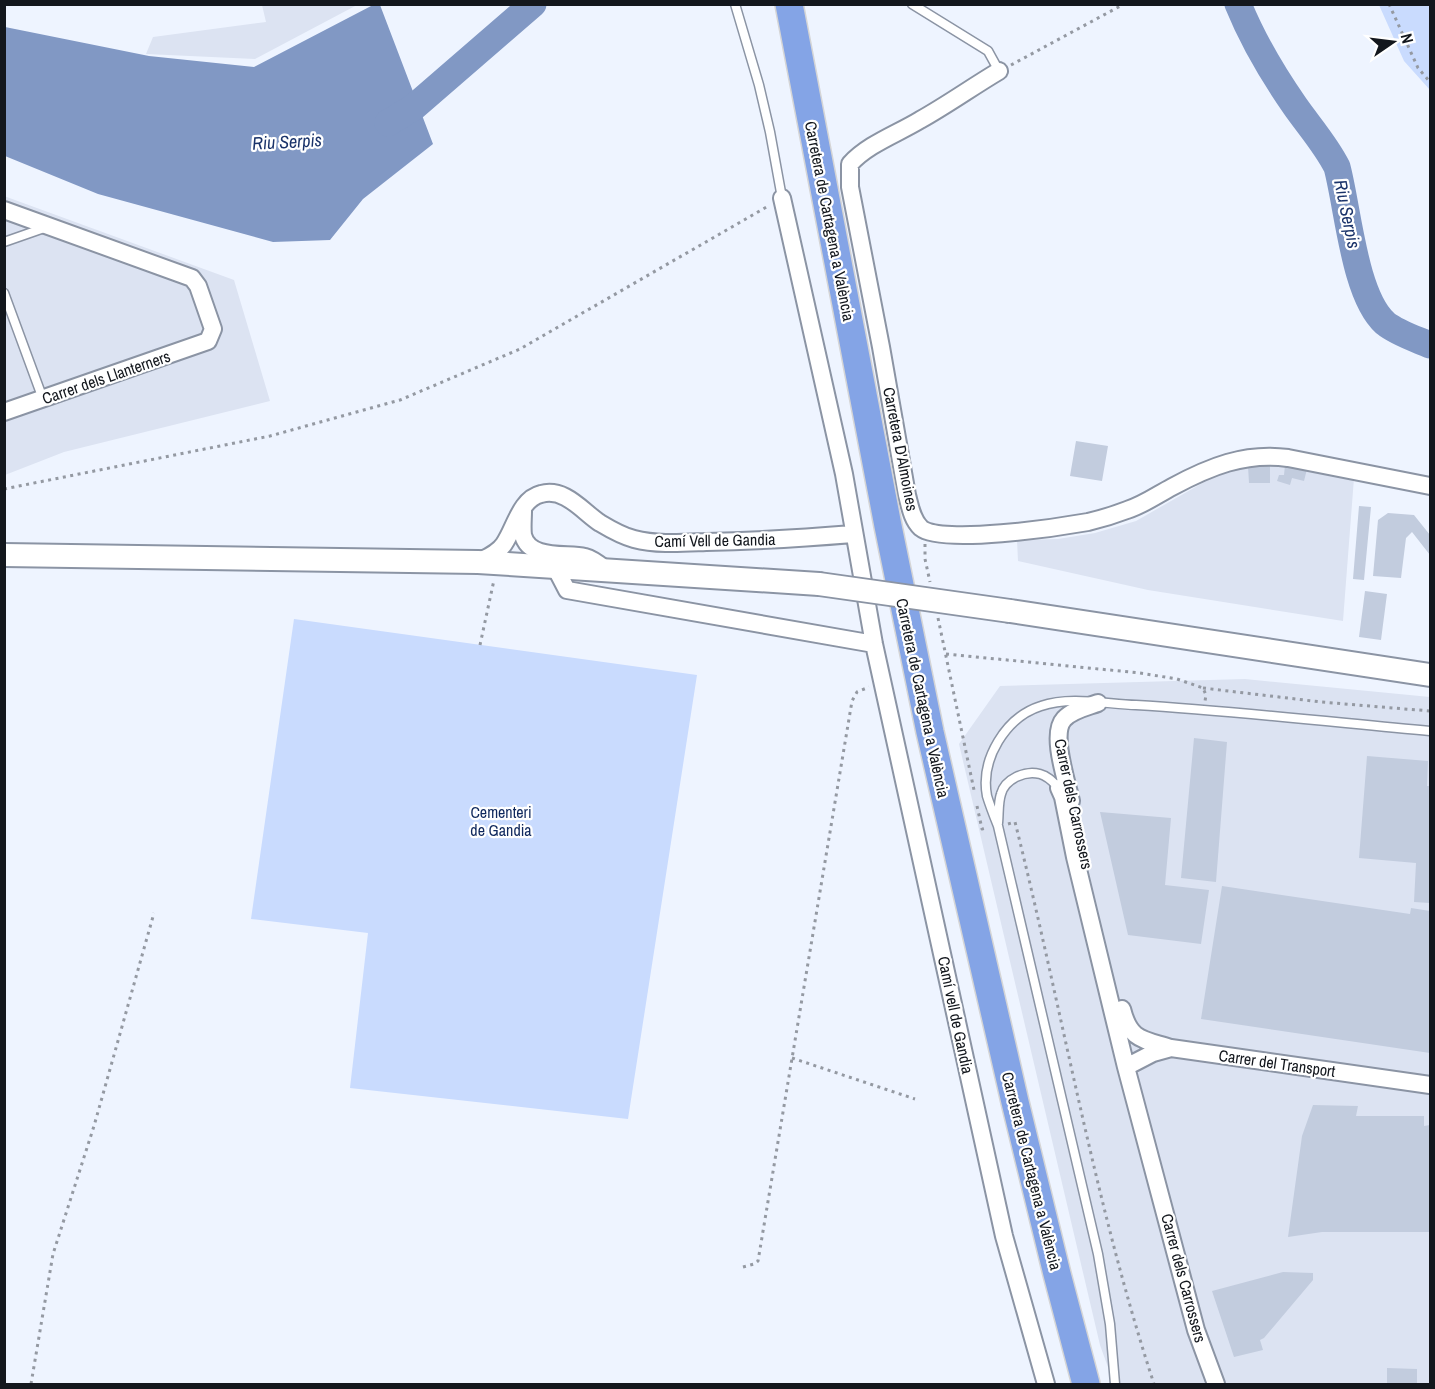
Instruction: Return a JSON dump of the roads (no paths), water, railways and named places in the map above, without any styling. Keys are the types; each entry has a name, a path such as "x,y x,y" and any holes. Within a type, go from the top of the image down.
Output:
{"highway":[{"name":"Carretera de Cartagena a València","path":"789,4 890,538 928,721 1017,1114 1086,1384"}],"main road":[{"path":"4,555 397,559 605,569 819,584 1431,675"}],"street":[{"name":"Carretera D'Almoines","path":"999,71 950,103 873,147 850,164 850,187 907,495 913,516 921,528 949,536 1090,522 1130,510 1213,467 1252,457 1288,458 1431,486"},
{"name":"Camí vell de Gandia","path":"782,198 844,474 853,534 882,683 1004,1236 1046,1384"},
{"path":"4,210 50,226"},
{"name":"Carrer dels Llanterners","path":"4,412 208,341 213,329 198,286 192,278 50,226"},
{"name":"Camí Vell de Gandia","path":"524,507 538,494 549,492 560,494 601,524 621,534 644,541 663,543 741,542 853,534"},
{"path":"488,563 492,555 505,543 524,507"},
{"path":"524,507 523,534 528,544 543,552 587,558 605,569"},
{"path":"555,567 567,590 874,644"},
{"name":"Carrer dels Carrossers","path":"1098,703 1064,718 1059,728 1058,742 1128,1029 1138,1037 1171,1048"},
{"name":"Carrer dels Carrossers","path":"1059,788 1126,1067 1196,1329 1216,1384"},
{"name":"Carrer del Transport","path":"1126,1067 1153,1053 1171,1048 1431,1085"}],"lane":[{"path":"735,4 759,85 782,198"},
{"path":"912,4 988,51 999,71"},
{"path":"4,242 50,226"},
{"path":"4,293 43,399"},
{"path":"1098,703 1067,701 1041,706 1027,712 1007,730 991,755 987,774 987,796 998,826 1098,1254 1110,1324 1115,1384"},
{"name":"Carrer dels Carrossers","path":"1098,703 1204,709 1431,731"},
{"path":"998,826 1001,794 1010,781 1026,774 1040,774 1051,778 1059,788"}],"water":[{"path":"373,5 380,5 433,144 363,199 330,240 273,242 98,194 5,156 5,27 149,56 254,67"}],"waterway":[{"name":"Riu Serpis","path":"388,123 414,107 533,4"},
{"name":"Riu Serpis","path":"1238,4 1271,69 1337,167 1359,272 1374,310 1390,327 1430,345"}],"park label":[{"name":"Cementeri de Gandia","path":"501,821"}]}
